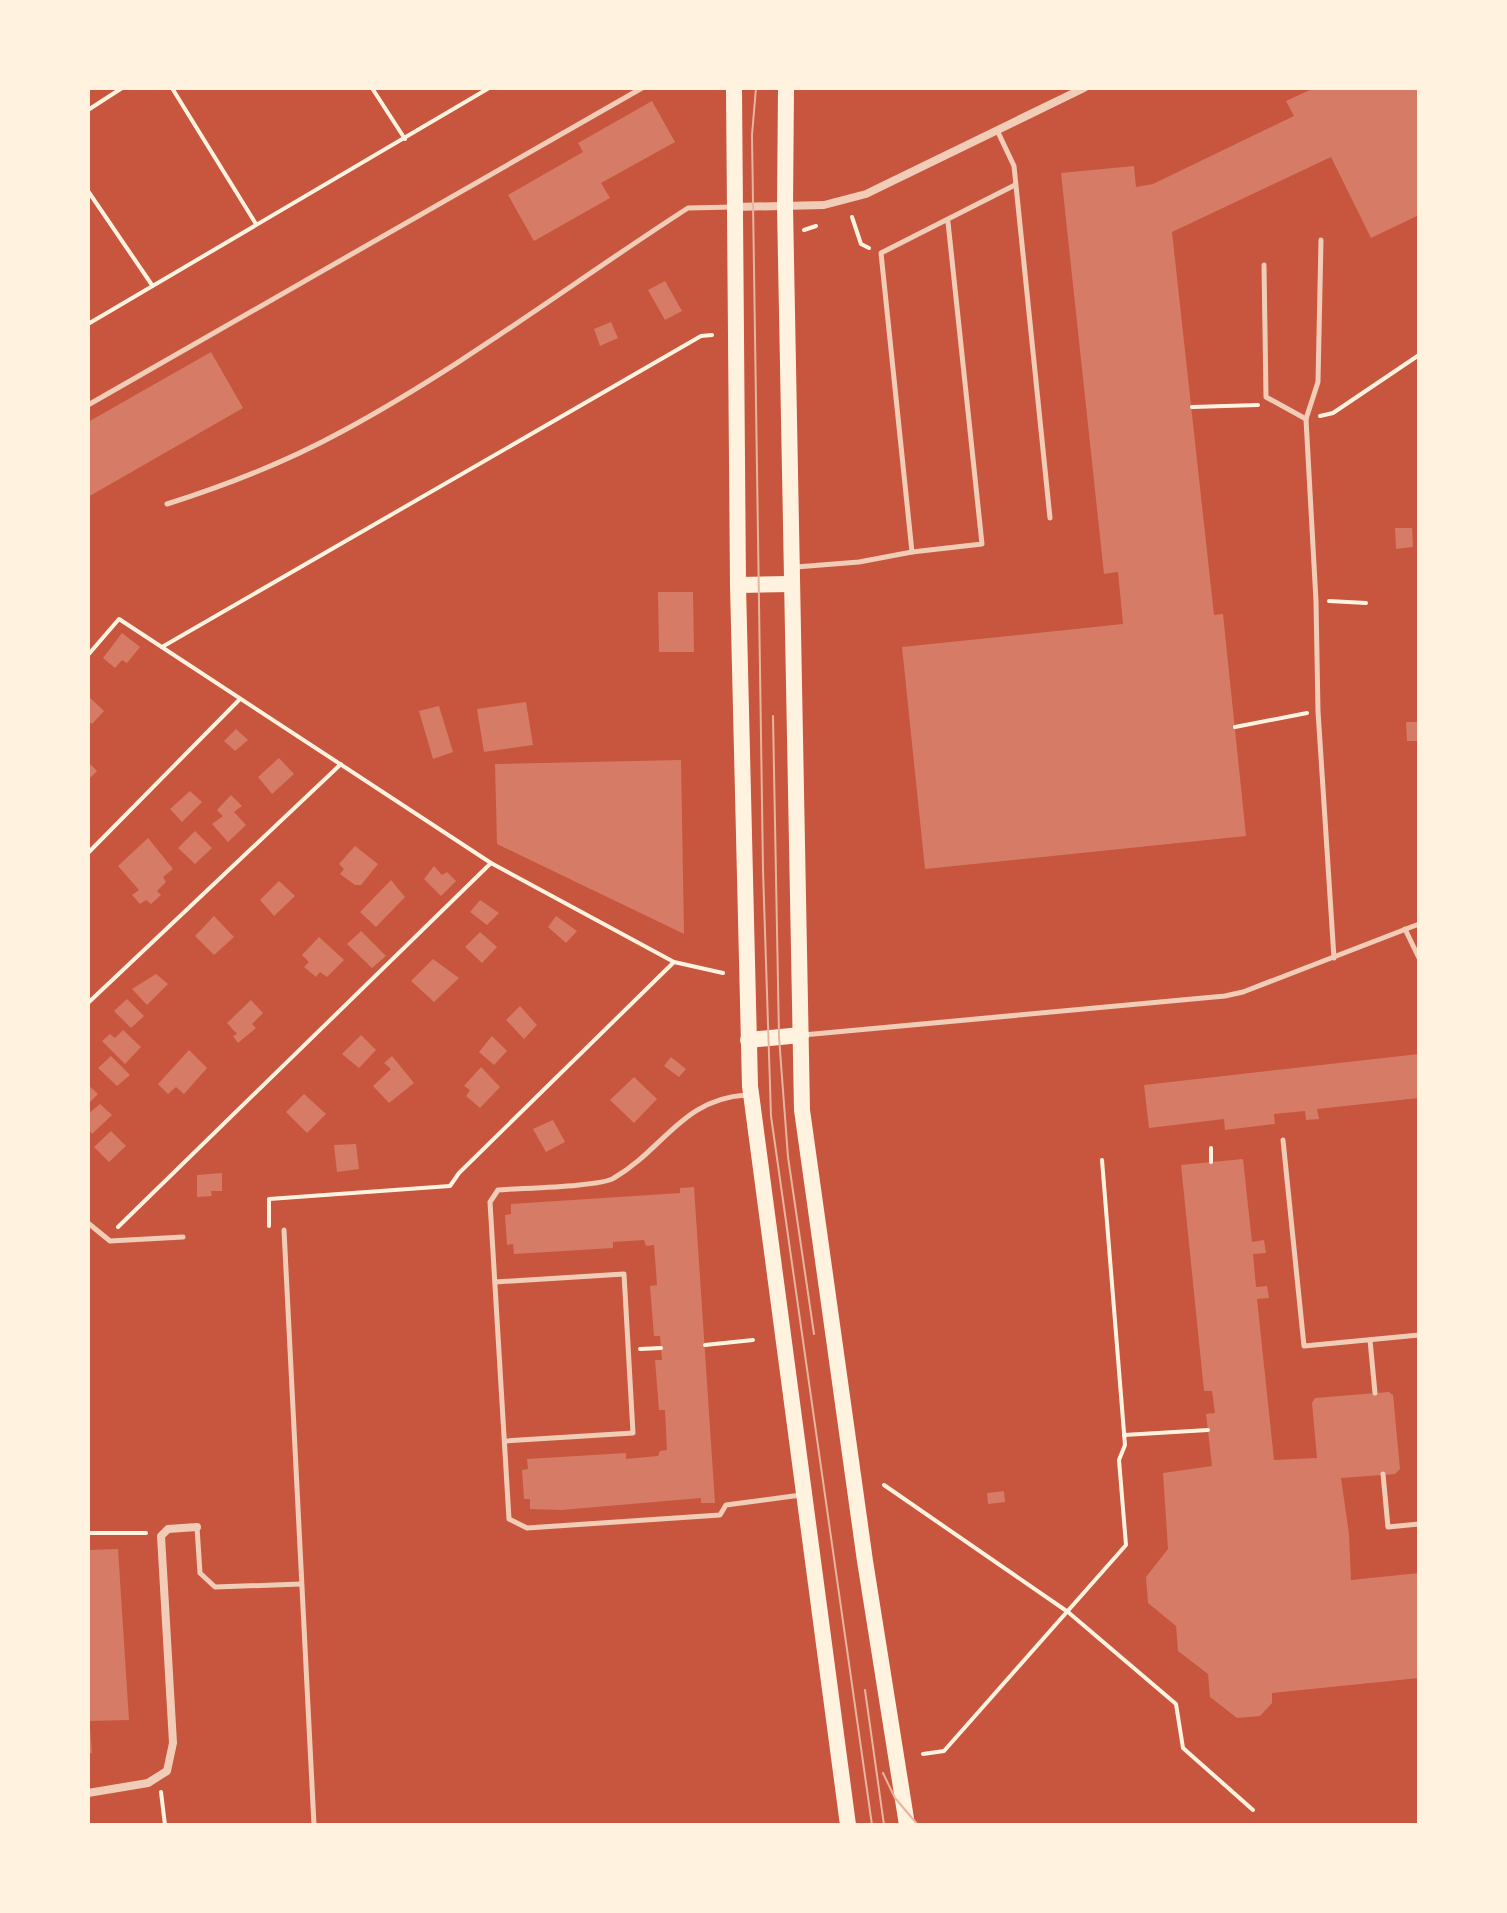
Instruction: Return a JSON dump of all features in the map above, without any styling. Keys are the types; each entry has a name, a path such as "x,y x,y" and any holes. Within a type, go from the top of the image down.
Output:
{"main road":[{"path":"734,88 738,585 751,1094 848,1825"},
{"path":"786,88 785,235 802,1110 907,1825"},
{"path":"738,585 791,576"},
{"path":"748,1040 801,1035"}],"street":[{"path":"734,207 824,205 866,194 1084,88"},
{"path":"88,1793 148,1783 167,1771 173,1743 161,1536 168,1529 197,1527"}],"lane":[{"path":"88,405 642,88"},
{"path":"997,130 1014,166 1050,518"},
{"path":"912,552 881,253 948,222 1015,185"},
{"path":"167,504 235,482 341,432 450,366 688,208 734,207"},
{"path":"791,576 912,552 982,544 948,222"},
{"path":"1321,240 1318,382 1306,419 1316,601 1318,711 1334,958"},
{"path":"1264,265 1266,397 1306,419"},
{"path":"801,1035 1225,996 1419,924"},
{"path":"1405,929 1419,958"},
{"path":"751,1094 728,1096 696,1108 612,1180 498,1190 490,1202 509,1519 527,1528 720,1515 726,1505 804,1495"},
{"path":"1283,1140 1304,1346 1419,1335"},
{"path":"88,1223 110,1241 183,1237"},
{"path":"284,1230 314,1825"},
{"path":"495,1282 624,1274 633,1433 505,1441"},
{"path":"1370,1340 1375,1393"},
{"path":"1383,1474 1388,1527 1419,1524"},
{"path":"197,1527 200,1573 215,1587 301,1584"}],"path":[{"path":"88,110 122,88"},
{"path":"172,88 256,224"},
{"path":"372,88 405,139"},
{"path":"88,324 489,88"},
{"path":"88,191 152,285"},
{"path":"852,217 861,244 881,253"},
{"path":"785,235 816,226"},
{"path":"162,647 701,336 712,335"},
{"path":"1306,419 1333,413 1419,355"},
{"path":"1192,407 1281,405"},
{"path":"1316,601 1366,603"},
{"path":"88,655 119,619 491,863 674,962 723,973"},
{"path":"88,853 239,700"},
{"path":"1235,727 1318,711"},
{"path":"88,1003 341,764"},
{"path":"110,1241 121,1222 491,863"},
{"path":"269,1231 269,1199 450,1186 459,1173 674,962"},
{"path":"1211,1148 1211,1162"},
{"path":"923,1754 944,1751 1126,1545 1119,1460 1125,1445 1102,1160"},
{"path":"705,1345 753,1340"},
{"path":"628,1350 661,1348"},
{"path":"1124,1435 1208,1430"},
{"path":"884,1485 1068,1612 1176,1704 1183,1748 1253,1810"},
{"path":"88,1533 153,1533 161,1536"},
{"path":"158,1777 165,1825"}],"building":[{"path":"1314,88 1419,88 1419,215 1371,238 1331,157 1172,232 1214,615 1223,614 1246,836 925,869 902,647 1123,624 1118,572 1104,574 1061,173 1134,166 1136,187 1153,184 1294,116 1286,101"},
{"path":"652,101 675,142 601,183 610,198 534,241 508,195 583,152 578,143"},
{"path":"665,281 682,311 665,320 648,290"},
{"path":"611,322 618,338 600,346 594,329"},
{"path":"211,352 243,408 88,497 88,422"},
{"path":"1395,528 1412,528 1413,547 1396,549"},
{"path":"658,592 693,592 694,652 659,652"},
{"path":"122,633 140,647 127,663 122,660 115,668 103,658"},
{"path":"88,696 104,711 92,724 88,721"},
{"path":"526,702 533,745 484,752 477,709"},
{"path":"439,706 453,752 433,759 419,711"},
{"path":"1406,722 1419,722 1419,741 1407,741"},
{"path":"236,729 248,740 235,751 224,741"},
{"path":"279,758 294,774 272,794 258,777"},
{"path":"681,760 684,934 497,844 495,764"},
{"path":"88,762 97,771 88,780"},
{"path":"190,791 202,802 182,822 170,809"},
{"path":"231,795 242,806 234,812 246,825 228,842 212,824 223,816 217,810"},
{"path":"195,831 212,848 195,864 178,848"},
{"path":"148,838 173,869 163,877 166,882 157,891 161,895 151,904 146,900 140,904 132,895 139,890 118,866"},
{"path":"355,846 378,864 361,885 355,885 340,874 344,869 339,864"},
{"path":"434,866 442,875 447,872 456,881 441,896 424,879"},
{"path":"391,880 405,897 376,927 360,912"},
{"path":"279,881 295,896 274,916 260,900"},
{"path":"480,900 499,913 487,925 470,912"},
{"path":"214,916 234,937 214,955 195,936"},
{"path":"556,916 577,931 566,943 548,927"},
{"path":"361,931 386,956 372,968 347,944"},
{"path":"480,932 497,947 482,963 465,947"},
{"path":"319,937 344,960 327,977 320,972 316,977 304,967 309,962 302,955"},
{"path":"433,959 459,978 434,1002 411,981"},
{"path":"156,974 168,984 147,1005 132,989"},
{"path":"127,999 144,1016 131,1028 114,1011"},
{"path":"251,1000 263,1013 252,1024 256,1028 238,1043 233,1036 237,1034 227,1023"},
{"path":"520,1006 537,1025 524,1039 506,1020"},
{"path":"123,1030 141,1047 125,1064 102,1041 110,1034 115,1038"},
{"path":"361,1035 376,1050 359,1068 342,1054"},
{"path":"492,1036 507,1051 494,1065 479,1052"},
{"path":"189,1050 207,1068 184,1094 176,1087 168,1094 158,1084"},
{"path":"1419,1054 1419,1098 1317,1109 1319,1119 1306,1120 1305,1111 1274,1114 1275,1124 1225,1130 1224,1119 1149,1128 1144,1085"},
{"path":"111,1056 130,1075 117,1086 98,1068"},
{"path":"392,1056 414,1083 389,1103 373,1086 391,1069 384,1063"},
{"path":"671,1057 686,1069 679,1077 664,1066"},
{"path":"481,1067 500,1087 480,1108 466,1096 470,1090 464,1086"},
{"path":"634,1077 657,1099 634,1123 610,1100"},
{"path":"88,1085 98,1094 88,1104"},
{"path":"304,1094 326,1114 307,1133 286,1112"},
{"path":"100,1104 112,1115 92,1134 88,1129 88,1114"},
{"path":"553,1120 565,1142 546,1152 533,1129"},
{"path":"111,1131 126,1146 109,1162 94,1147"},
{"path":"356,1144 359,1169 337,1172 334,1145"},
{"path":"1243,1159 1252,1242 1264,1240 1266,1253 1253,1254 1256,1287 1267,1286 1269,1298 1257,1299 1274,1460 1317,1458 1312,1403 1315,1398 1389,1392 1393,1395 1400,1469 1395,1474 1341,1478 1349,1534 1351,1580 1419,1573 1419,1678 1272,1693 1272,1703 1260,1716 1237,1718 1210,1697 1208,1674 1178,1651 1176,1626 1148,1603 1146,1577 1168,1549 1163,1473 1212,1466 1206,1414 1215,1413 1212,1391 1204,1391 1181,1165"},
{"path":"222,1173 222,1191 211,1191 212,1196 197,1197 197,1175"},
{"path":"694,1187 715,1503 701,1503 701,1498 561,1510 530,1509 530,1499 524,1499 522,1470 528,1469 527,1459 626,1453 626,1459 658,1456 660,1451 667,1450 665,1410 659,1410 655,1360 662,1360 660,1336 654,1336 650,1286 657,1285 654,1245 646,1246 644,1240 613,1242 613,1248 514,1254 513,1244 507,1245 505,1215 511,1214 511,1204 680,1193 680,1188"},
{"path":"1004,1491 1005,1502 988,1504 987,1493"},
{"path":"118,1549 129,1720 88,1721 88,1550"},
{"path":"88,1728 92,1753 88,1754"}],"tram line":[{"path":"756,88 752,135 763,870 771,1116 872,1825"},
{"path":"773,716 779,1037 788,1157 814,1334"},
{"path":"865,1690 884,1825"},
{"path":"883,1773 895,1798 918,1825"}]}
